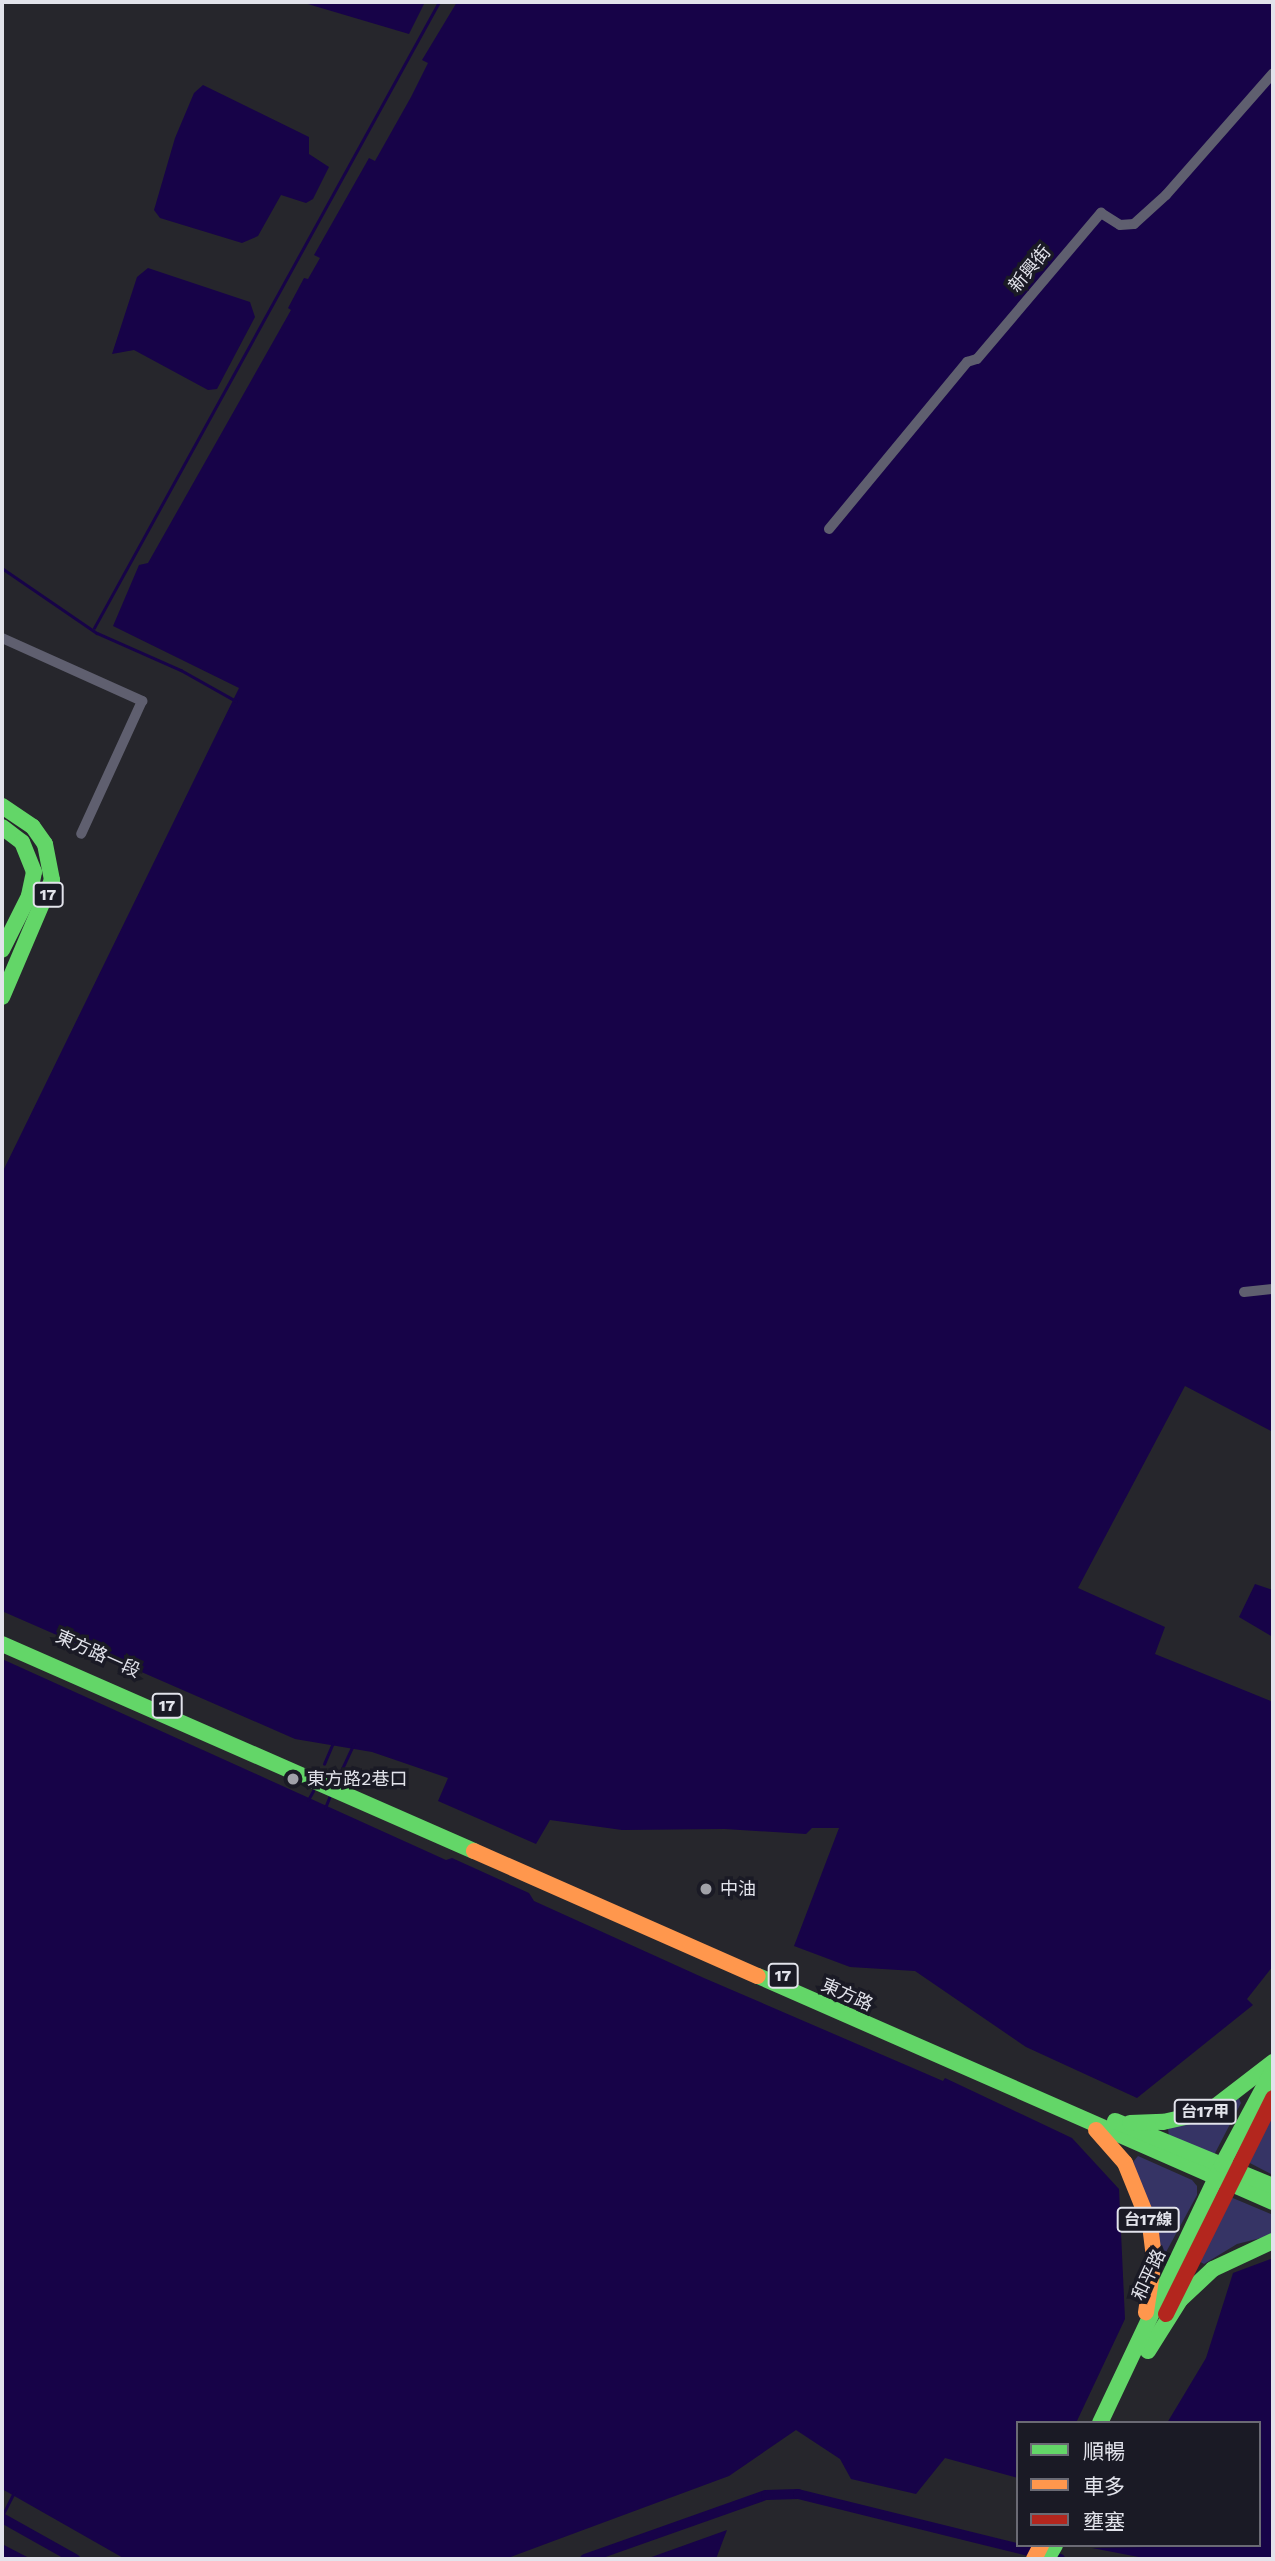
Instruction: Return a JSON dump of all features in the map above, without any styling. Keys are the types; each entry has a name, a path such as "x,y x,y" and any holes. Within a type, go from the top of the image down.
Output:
{"main road":[{"name":"17","path":"2,806 33,827 46,844 52,880 2,996"},
{"name":"17","path":"2,827 28,849 34,872 29,896 2,950"},
{"name":"東方路一段","path":"2,1633 330,1783"},
{"name":"東方路一段","path":"2,1644 330,1783"},
{"name":"東方路","path":"330,1783 1079,2117 1226,2174 1273,2186"},
{"name":"東方路","path":"330,1783 1122,2124 1226,2174 1273,2202"},
{"name":"台17甲","path":"1122,2124 1163,2122 1208,2112 1273,2062"},
{"name":"和平路","path":"1114,2421 1143,2348 1273,2070"},
{"name":"和平路","path":"1226,2174 1273,2098"},
{"name":"台17線","path":"1079,2117 1102,2134 1125,2163 1150,2225 1154,2260 1143,2348"},
{"path":"1143,2348 1180,2300 1213,2269 1273,2241"},
{"name":"和平路","path":"1101,2421 1143,2348"}],"street":[{"name":"新興街","path":"828,529 967,362 977,359 1101,213 1121,225 1133,224 1166,195 1273,73"},
{"path":"2,638 142,701 82,834"},
{"path":"1244,1292 1273,1289"}],"shaded area":[{"path":"301,2 425,2 409,34"},
{"path":"457,2 1273,2 1273,1432 1185,1386 1078,1588 1165,1627 1155,1654 1273,1702 1273,1966 1247,1999 1253,2005 1137,2098 1026,2047 915,1971 850,1967 794,1946 839,1828 812,1828 806,1834 725,1829 622,1830 550,1820 536,1844 438,1801 448,1778 372,1752 295,1739 4,1612 2,1606 2,1173 239,688 113,626 139,565 148,563 291,310 288,308 304,278 308,279 320,258 314,255 369,158 375,161 428,63 422,60"},
{"path":"203,85 309,137 309,154 329,167 313,199 306,203 281,195 258,236 242,243 160,218 154,210 175,138 194,93"},
{"path":"148,268 250,302 255,317 217,389 208,390 134,350 112,354 137,277"},
{"path":"1255,1584 1273,1590 1273,1637 1239,1617"},
{"path":"2,1659 446,1860 452,1858 529,1893 534,1901 704,1978 943,2081 945,2078 1072,2138 1119,2189 1125,2319 1077,2421 1016,2421 1016,2477 945,2458 916,2494 851,2479 840,2459 796,2430 729,2476 505,2559 125,2559 2,2489"},
{"path":"1238,2097 1241,2103 1214,2155 1169,2136 1168,2129"},
{"path":"1273,2108 1273,2175 1246,2161"},
{"path":"1138,2156 1192,2180 1197,2186 1197,2195 1165,2254 1160,2255 1133,2162"},
{"path":"1228,2196 1273,2215 1273,2235 1237,2244 1204,2264 1197,2260"},
{"path":"1273,2258 1273,2559 1149,2559 1092,2548 1261,2547 1261,2421 1168,2421 1206,2358 1233,2273"},
{"path":"727,2530 716,2559 646,2559"},
{"path":"2,2544 31,2559 2,2559"}],"waterway":[{"path":"94,628 439,2"},
{"path":"2,568 97,633 181,670 236,701"},
{"path":"324,1764 333,1743"},
{"path":"341,1771 353,1745"},
{"path":"308,1800 313,1791"},
{"path":"325,1808 329,1798"},
{"path":"2,2516 14,2492"},
{"path":"585,2559 766,2495 798,2494 1060,2559"},
{"path":"2,2518 75,2559"}],"traffic: fast":[{"path":"2,806 33,827 45,844 52,880 2,997"},
{"path":"2,827 22,842 34,872 29,896 2,950"},
{"path":"2,1644 474,1851"},
{"path":"758,1976 1273,2202"},
{"path":"1130,2123 1163,2122 1208,2112 1273,2062"},
{"path":"1101,2421 1222,2165 1273,2070"},
{"path":"1115,2121 1273,2186"},
{"path":"1148,2351 1180,2300 1213,2269 1273,2241"},
{"path":"1047,2559 1054,2547"}],"traffic: slow":[{"path":"474,1851 758,1976"},
{"path":"1096,2130 1125,2163 1150,2225 1154,2260 1146,2312"},
{"path":"1034,2559 1040,2547"}],"traffic: jam":[{"path":"1166,2314 1273,2098"}],"place":[{"name":"東方路2巷口","path":"293,1779"},
{"name":"中油","path":"706,1889"}]}
